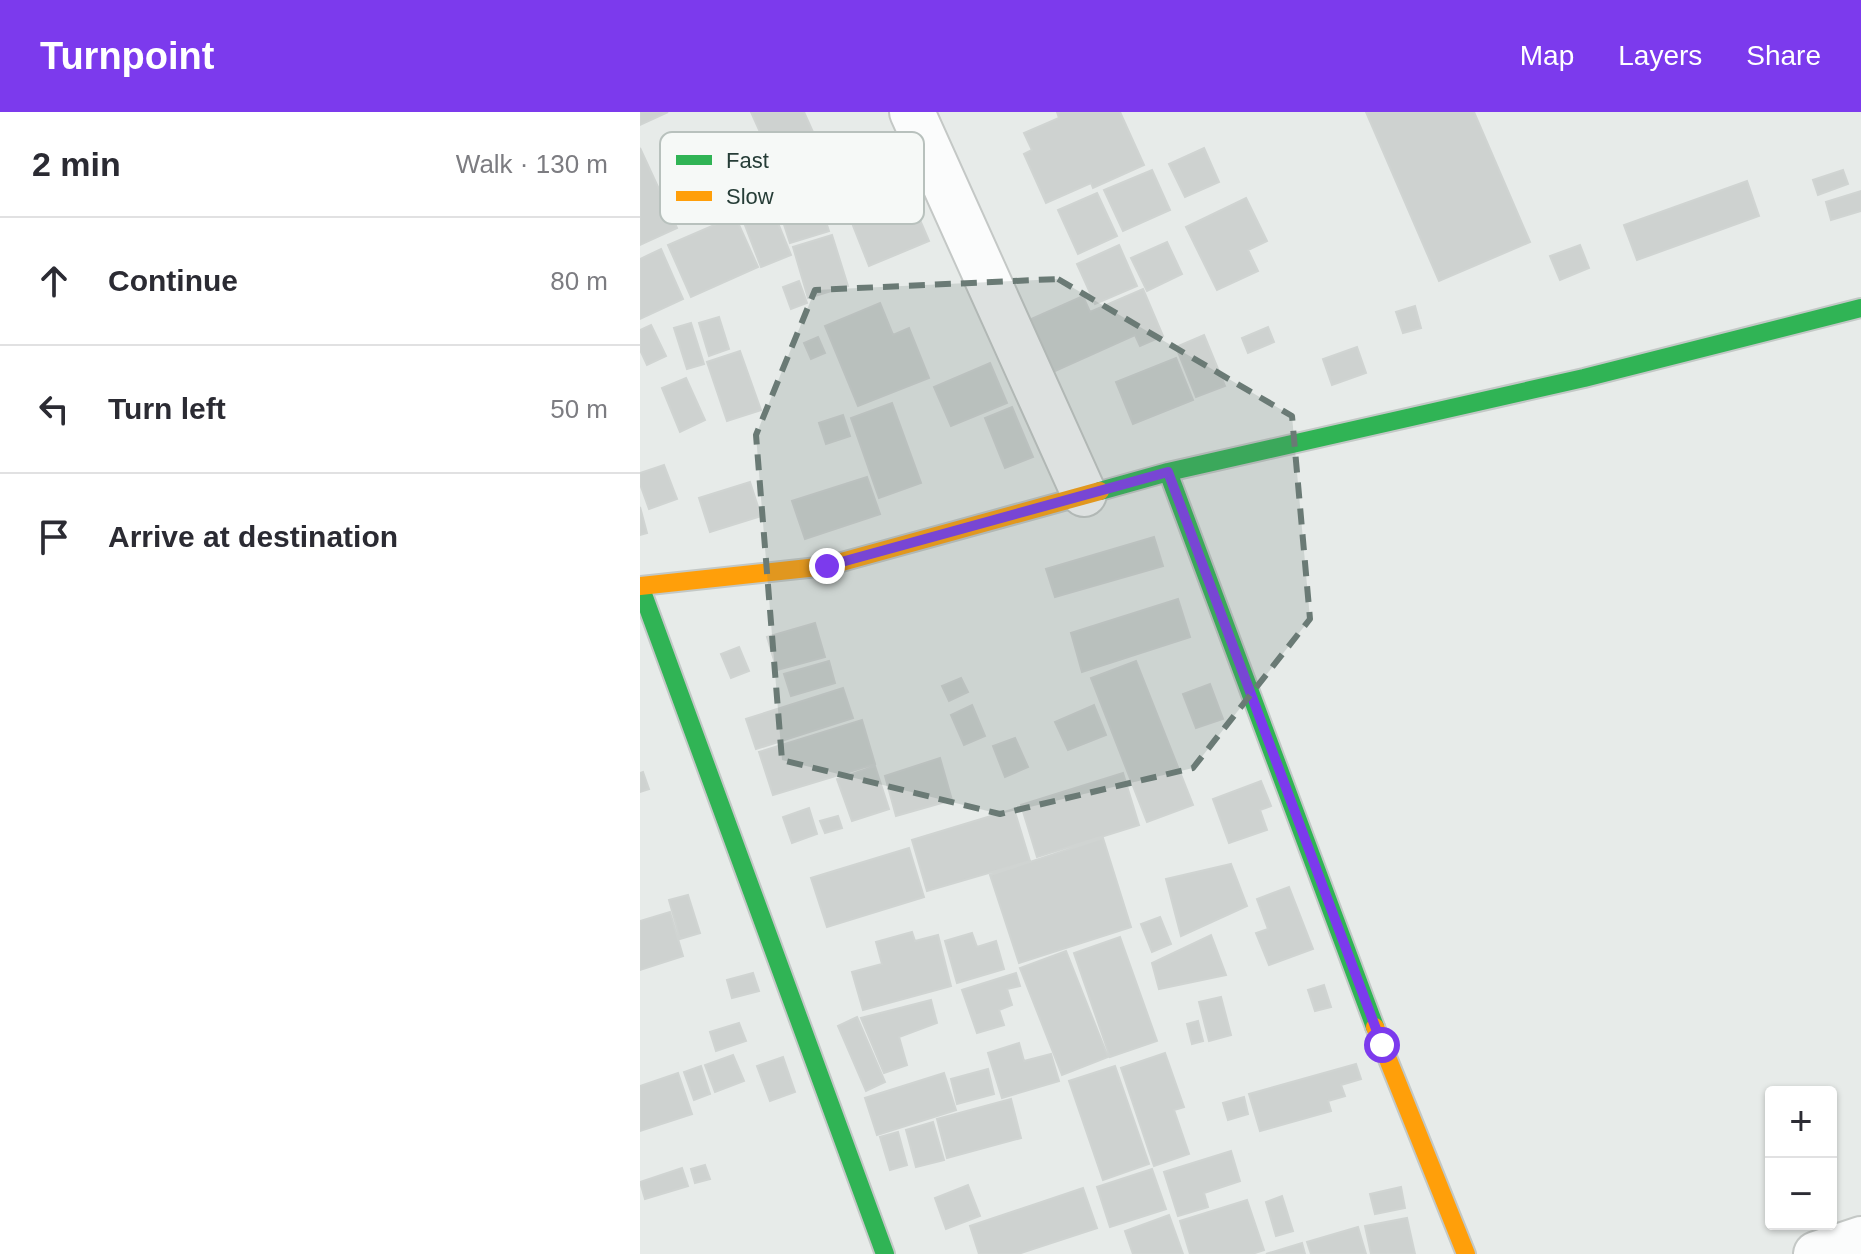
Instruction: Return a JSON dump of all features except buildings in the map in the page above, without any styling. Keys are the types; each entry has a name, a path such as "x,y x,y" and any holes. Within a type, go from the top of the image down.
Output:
{"street":[{"path":"912,112 921,132"},
{"path":"924,139 1084,494"},
{"path":"885,1254 640,586 827,566 1168,472 1584,378 1861,308"},
{"path":"1168,472 1376,1030 1466,1254"},
{"path":"1816,1254 1861,1239"}],"highlighted area":[{"path":"1058,279 1292,416 1310,619 1193,768 1000,814 782,760 756,435 815,290"}],"traffic: fast":[{"path":"1100,491 1168,472 1584,378 1861,308"},
{"path":"1168,472 1375,1027"},
{"path":"640,586 885,1254"}],"traffic: slow":[{"path":"640,586 827,566 1100,491"},
{"path":"1375,1027 1466,1254"}],"route":[{"path":"827,566 1168,472 1382,1045"}]}
